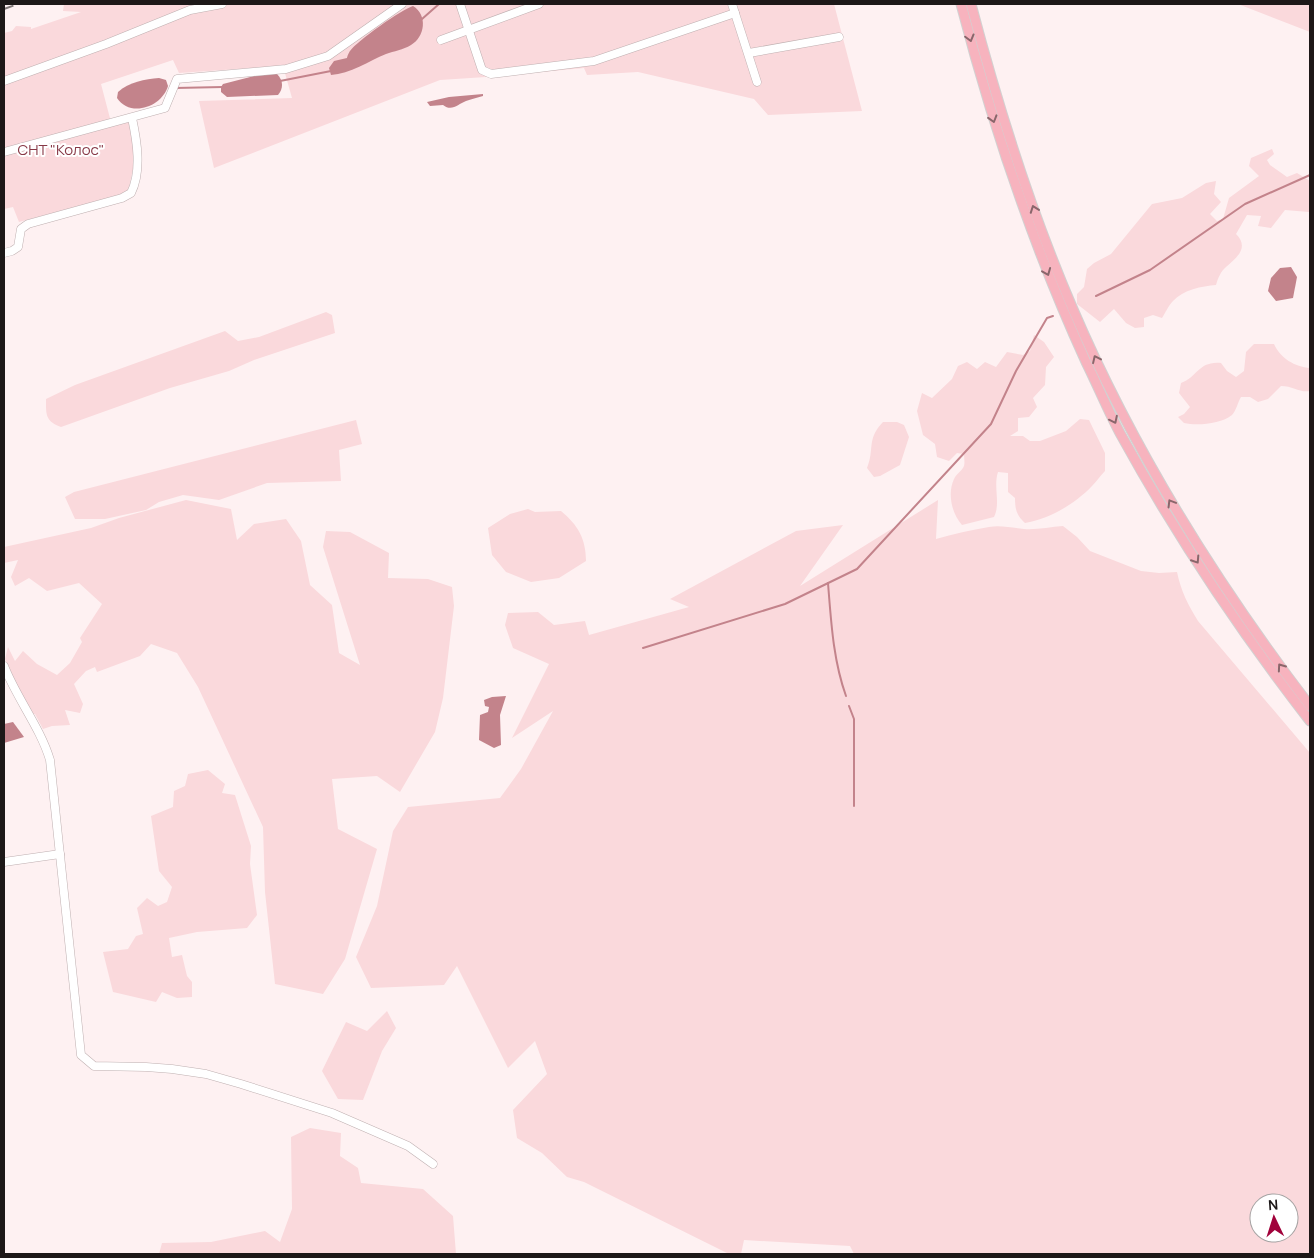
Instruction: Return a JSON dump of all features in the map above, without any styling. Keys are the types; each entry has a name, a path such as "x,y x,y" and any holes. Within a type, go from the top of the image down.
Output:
{"main road":[{"path":"961,4 997,133 1038,251 1064,315 1120,433 1162,508 1205,575 1310,721"},
{"path":"971,4 1003,120 1034,209 1072,308 1104,376 1130,429 1171,503 1223,583 1310,706"}],"street":[{"path":"4,80 106,44 190,10 222,4"},
{"path":"4,152 165,108 177,79 286,69 328,56 402,4"},
{"path":"460,4 482,70 491,74 594,61 735,12"},
{"path":"441,40 539,4"},
{"path":"732,4 757,82"},
{"path":"749,53 839,37"},
{"path":"4,253 18,247 20,232 28,224 122,198 131,192 135,180 138,152 132,118"},
{"path":"4,666 13,688 46,747 54,786 81,1055 94,1066 172,1069 206,1074 241,1084 332,1114 408,1146 433,1164"},
{"path":"4,862 60,854"}],"green space":[{"name":"СНТ \"Колос\"","path":"64,4 834,4 862,111 768,115 754,99 638,72 587,75 584,68 440,80 214,168 199,101 292,98 283,66 179,73 173,60 101,84 112,126 129,122 136,154 129,188 125,194 19,222 13,207 4,209 4,33 12,31 16,26 31,27 31,29 81,12 63,11"},
{"path":"1238,4 1310,4 1310,32"},
{"path":"1272,149 1274,154 1267,160 1270,165 1287,177 1297,173 1310,181 1309,212 1285,210 1271,228 1258,226 1261,216 1247,215 1236,234 1240,239 1242,248 1223,271 1216,285 1187,291 1171,303 1162,318 1153,315 1144,318 1144,327 1135,328 1126,323 1114,309 1100,322 1077,304 1077,294 1084,287 1087,269 1111,254 1152,204 1182,198 1206,183 1216,181 1214,194 1221,202 1210,214 1217,221 1223,219 1229,198 1259,176 1249,166 1251,158"},
{"path":"326,312 332,315 335,333 254,360 229,371 170,388 61,427 49,419 46,399 75,385 225,331 238,341 259,337"},
{"path":"1034,335 1044,342 1054,357 1046,367 1045,385 1033,398 1037,407 1029,417 1018,418 1018,431 1010,436 1023,436 1030,441 1040,441 1066,431 1080,419 1089,420 1105,453 1105,471 1085,493 1070,505 1043,518 1025,523 1017,512 1015,498 1008,492 1008,473 998,472 996,483 997,506 994,517 962,525 953,510 951,491 955,477 964,466 964,454 957,453 949,461 937,457 935,444 923,435 917,411 922,393 932,398 952,379 958,366 967,362 977,369 985,362 996,367 1007,352 1023,355 1030,351"},
{"path":"1254,344 1274,344 1280,354 1289,361 1299,366 1310,368 1310,391 1281,386 1268,399 1258,402 1250,397 1241,397 1232,415 1222,420 1202,424 1184,423 1178,417 1184,414 1190,407 1179,393 1181,383 1207,364 1213,363 1221,363 1227,371 1236,377 1244,371 1246,352"},
{"path":"356,420 362,444 339,450 341,481 267,483 219,500 183,495 159,502 146,510 105,519 75,519 65,497 74,492"},
{"path":"883,422 897,422 904,425 909,437 900,465 880,476 874,477 867,468 874,434"},
{"path":"186,500 231,509 237,540 254,524 286,519 301,541 310,585 332,605 339,653 360,665 323,547 326,531 350,532 389,553 388,578 428,579 452,587 454,606 443,698 435,732 400,792 377,776 332,779 338,829 377,849 345,959 323,994 275,984 265,892 263,827 198,687 177,653 151,644 140,656 97,672 95,667 86,671 74,684 83,704 80,713 65,710 70,725 52,726 43,729 35,714 30,714 5,659 8,647 15,661 23,651 37,664 57,675 70,663 82,642 80,638 102,604 79,583 47,591 29,578 15,586 11,577 18,560 4,563 4,547 91,528 119,518"},
{"path":"938,500 936,539 993,526 1038,529 1063,526 1090,551 1141,571 1177,572 1185,598 1198,621 1310,753 1310,1254 854,1254 850,1246 744,1240 741,1254 729,1254 584,1182 567,1177 542,1153 517,1138 513,1110 547,1074 535,1041 508,1068 457,966 444,985 371,988 356,957 377,906 393,831 408,807 500,798 521,769 553,711 512,738 549,664 513,648 505,625 508,613 538,612 554,625 585,621 589,635 689,607 670,599 796,531 843,525 800,586"},
{"path":"528,509 535,512 561,511 567,516 583,539 586,561 559,578 531,582 506,572 492,555 488,528 510,514"},
{"path":"208,770 225,784 222,793 235,795 251,846 250,864 257,915 247,928 197,932 169,938 172,957 182,955 187,976 192,982 192,997 177,998 162,992 156,1002 113,992 103,952 128,949 136,936 143,934 137,908 147,898 158,906 167,902 172,887 159,871 151,816 173,807 174,791 185,786 188,774"},
{"path":"387,1011 396,1028 382,1051 363,1100 338,1099 322,1071 346,1022 367,1031"},
{"path":"310,1128 341,1133 340,1156 358,1168 361,1183 423,1189 453,1216 456,1254 159,1254 162,1243 211,1242 265,1231 280,1242 292,1209 291,1137"}],"shaded area":[{"path":"413,6 418,10 423,20 422,32 416,41 405,48 386,54 352,70 331,75 329,68 334,61 347,58 354,46 370,33"},
{"path":"262,74 277,74 279,76 282,81 282,87 278,95 227,97 221,92 223,84"},
{"path":"159,78 166,80 168,86 165,93 153,104 137,109 130,108 117,98 118,92 132,83"},
{"path":"483,94 483,96 452,108 443,105 430,106 427,102 449,97"},
{"path":"1291,267 1297,277 1293,298 1276,301 1268,291 1271,278 1280,268"},
{"path":"506,696 500,715 501,745 494,748 479,740 480,715 488,712 489,707 485,706 484,700 492,697"},
{"path":"13,722 24,737 4,743 4,724"}],"waterway":[{"path":"422,19 439,4"},
{"path":"280,81 331,71"},
{"path":"175,88 223,87"},
{"path":"1096,296 1150,270 1245,204 1310,175"},
{"path":"643,648 785,604 857,569 991,424 1016,371 1047,318 1053,316"},
{"path":"828,583 835,654 846,696"},
{"path":"849,706 854,719 854,806"}],"railway":[{"path":"4,9 18,4"}]}
